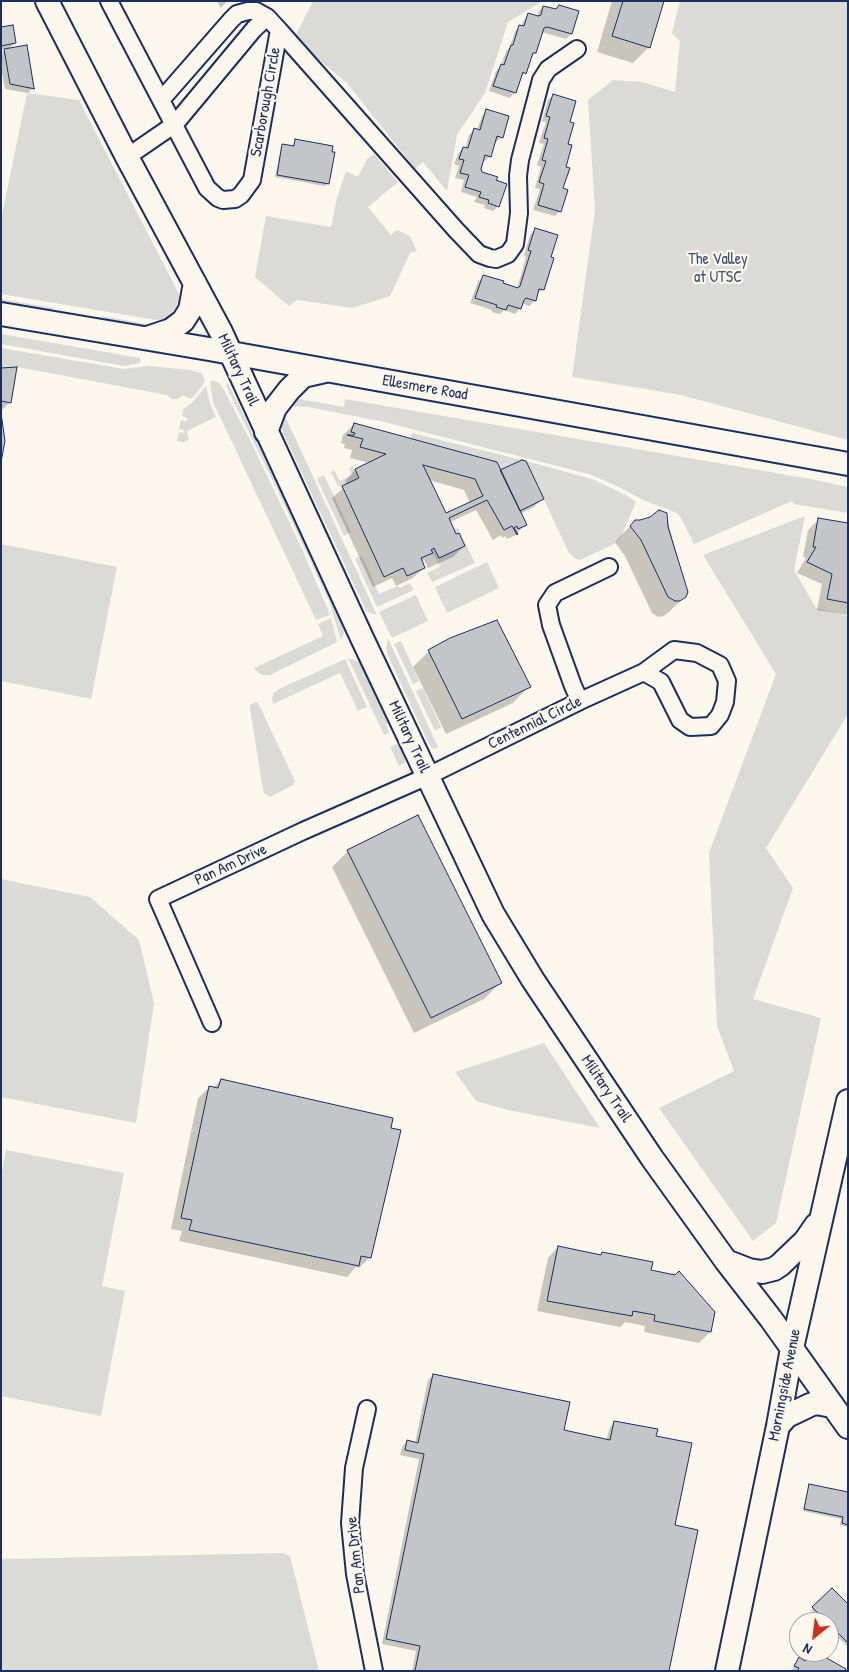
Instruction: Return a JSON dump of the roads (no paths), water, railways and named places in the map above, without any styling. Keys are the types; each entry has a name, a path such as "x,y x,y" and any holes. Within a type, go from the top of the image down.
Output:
{"main road":[{"name":"Military Trail","path":"47,1 230,353 493,914 646,1150 848,1427"},
{"path":"144,338 171,330 183,321 190,310 195,283"},
{"name":"Ellesmere Road","path":"1,314 795,453 848,464"},
{"path":"266,432 275,408 288,390 303,376 326,371"},
{"name":"Morningside Avenue","path":"726,1671 778,1426 792,1348 848,1101"},
{"path":"726,1261 749,1270 762,1272 774,1269 805,1241 820,1219"},
{"path":"778,1426 788,1416 810,1405 816,1403 832,1406"}],"street":[{"name":"Scarborough Circle","path":"109,1 209,191 223,200 234,199 241,195 252,180 279,30 267,17"},
{"path":"127,157 174,124 267,17 256,11 238,14 162,99"},
{"path":"279,30 456,230 479,254 496,259 508,254 512,250 517,237 520,160 541,80 548,69 577,49"},
{"path":"580,701 572,686 551,625 547,606 555,592 609,567"},
{"name":"Centennial Circle","path":"428,776 580,701 644,672 674,650 697,653 720,665 727,681 725,702 720,715 711,726 690,727 680,720 661,682 644,672"},
{"name":"Pan Am Drive","path":"212,1023 158,899 303,831 428,776"},
{"name":"Pan Am Drive","path":"367,1409 354,1468 350,1523 355,1574 374,1671"}],"park label":[{"name":"The Valley at UTSC","path":"718,269"}]}
